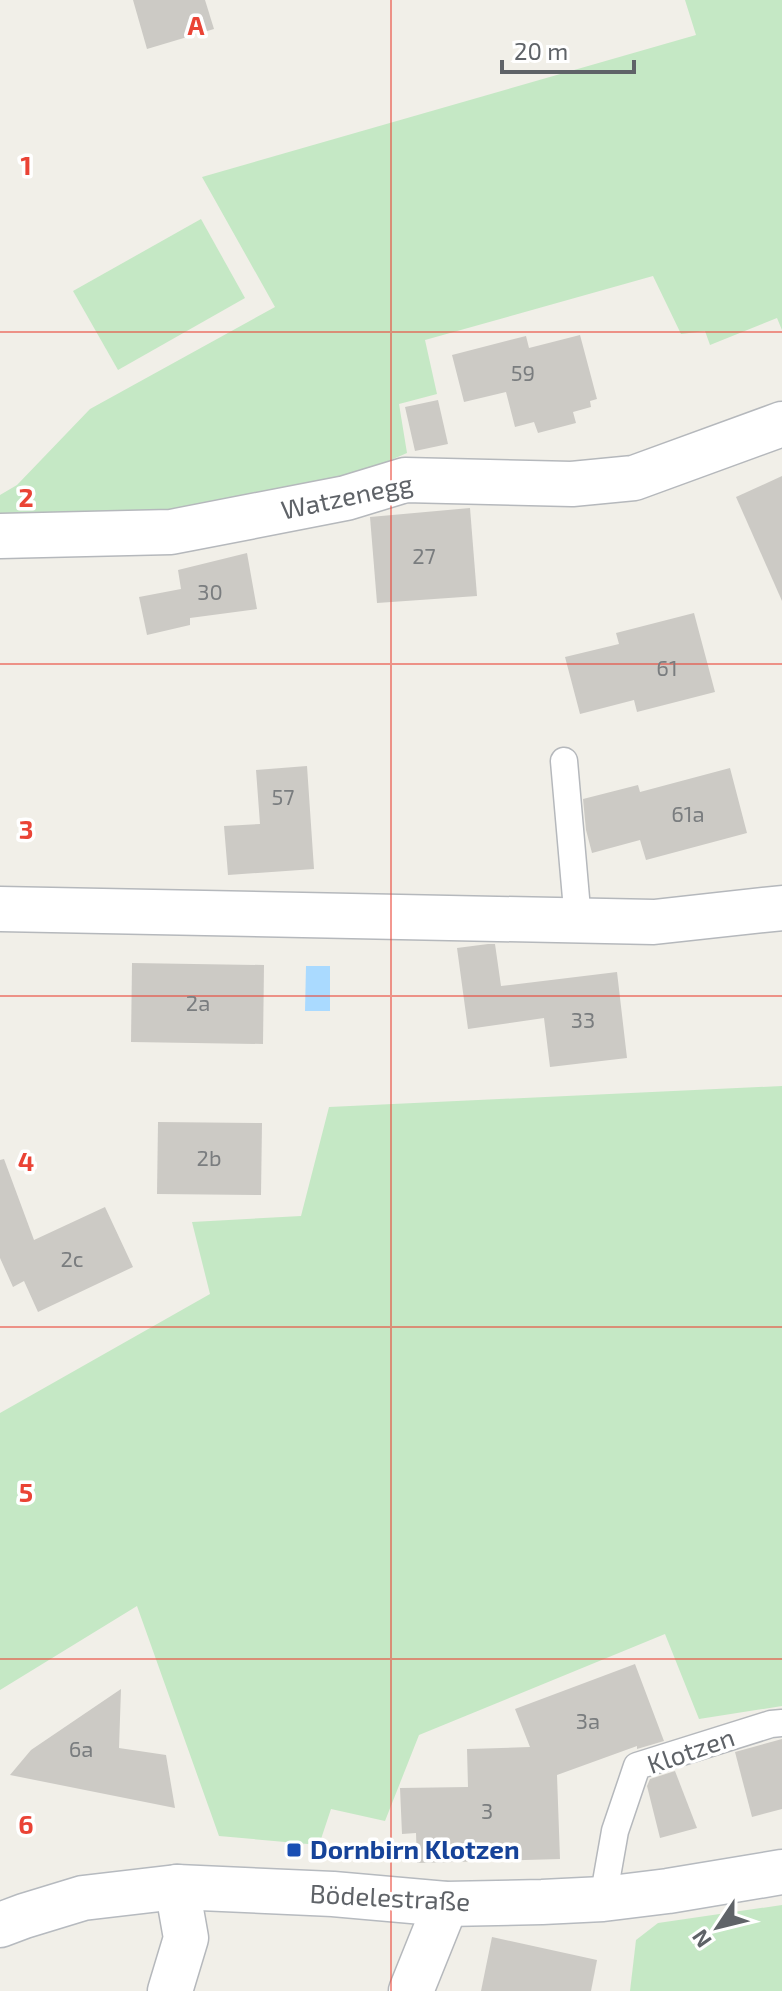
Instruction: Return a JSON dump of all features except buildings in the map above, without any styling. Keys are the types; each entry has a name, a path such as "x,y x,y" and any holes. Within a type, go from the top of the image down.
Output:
{"street":[{"name":"Watzenegg","path":"0,536 171,532 346,498 405,480 572,484 634,478 782,424"},
{"path":"0,909 654,922 782,908"},
{"name":"Bödelestraße","path":"0,1925 83,1898 177,1887 333,1894 446,1904 603,1899 782,1872"},
{"path":"170,1991 186,1938 177,1887"},
{"path":"411,1991 446,1904"}],"lane":[{"path":"564,761 578,921"},
{"name":"Klotzen","path":"603,1899 615,1831 637,1766 782,1723"}],"green space":[{"path":"685,0 782,0 782,330 777,318 710,345 705,331 681,334 653,276 425,340 437,394 399,404 407,453 347,479 173,516 0,521 0,495 17,485 90,409 275,307 202,177 696,35"},
{"path":"201,219 245,298 118,370 73,291"},
{"path":"782,1086 782,1706 699,1719 665,1634 419,1735 385,1821 331,1809 319,1845 219,1836 137,1606 0,1690 0,1413 210,1294 192,1222 301,1216 329,1107"},
{"path":"782,1905 782,1991 630,1991 636,1940 658,1923"}],"water":[{"path":"306,966 330,966 330,1011 305,1011"}],"place":[{"name":"Dornbirn Klotzen","path":"294,1850"}]}
